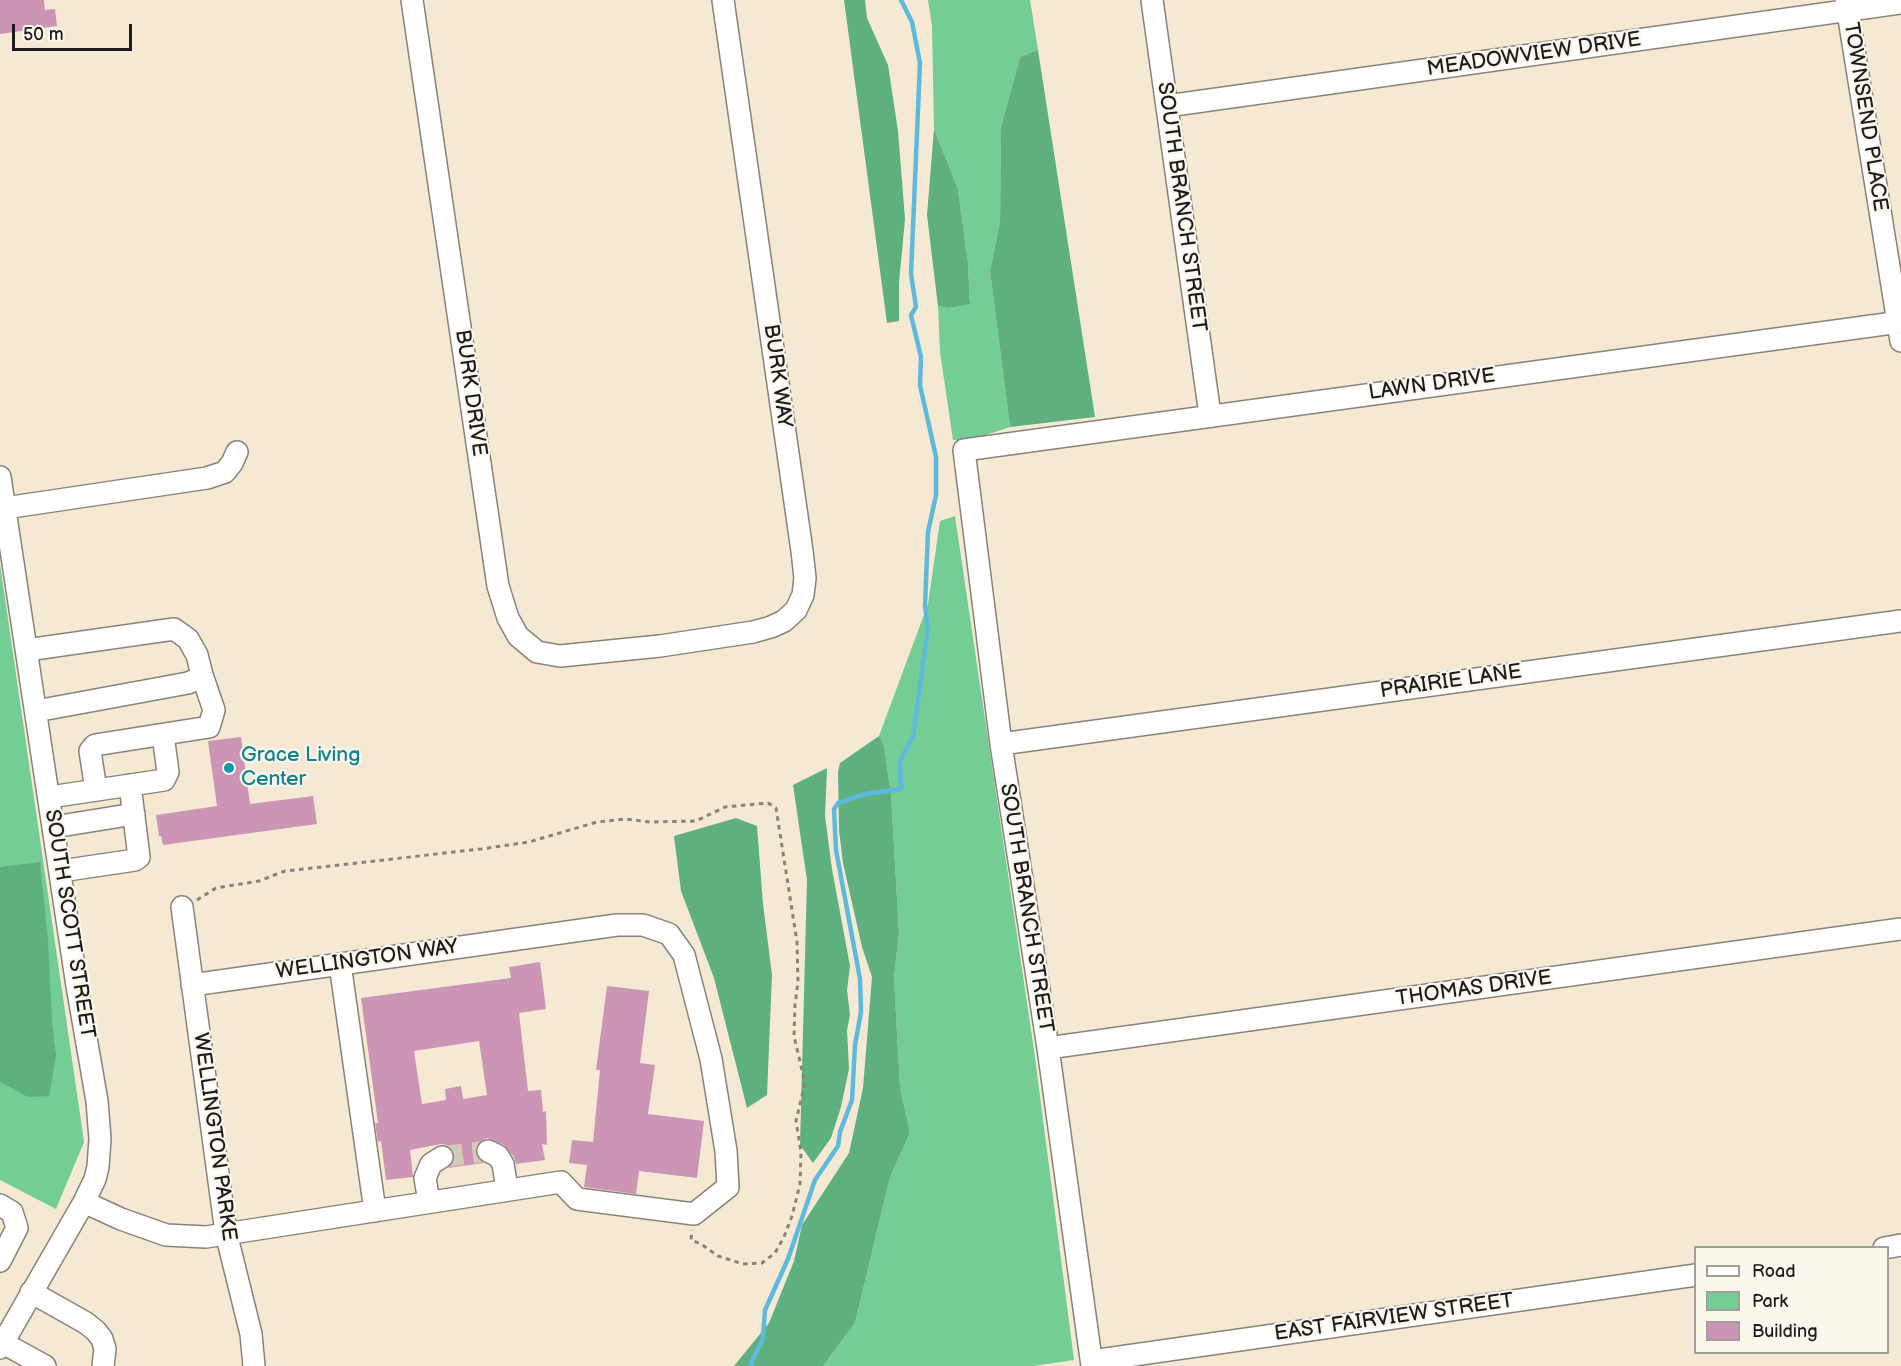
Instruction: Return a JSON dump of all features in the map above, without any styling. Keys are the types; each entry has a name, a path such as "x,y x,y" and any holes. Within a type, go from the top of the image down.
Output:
{"street":[{"name":"BURK DRIVE","path":"412,0 498,586 508,618 518,636 537,652 560,656 660,646"},
{"name":"BURK WAY","path":"660,646 753,632 784,621 796,610 803,595 805,578 723,0"},
{"name":"SOUTH BRANCH STREET","path":"1152,0 1210,415"},
{"name":"MEADOWVIEW DRIVE","path":"1167,106 1846,5 1901,3"},
{"name":"TOWNSEND PLACE","path":"1846,5 1900,328"},
{"name":"LAWN DRIVE","path":"963,450 1210,415 1900,328"},
{"name":"SOUTH BRANCH STREET","path":"963,450 1001,744 1048,1048 1092,1364"},
{"path":"4,520 207,478 225,472 237,452"},
{"name":"SOUTH SCOTT STREET","path":"0,477 4,520 27,650 97,1101 100,1139 98,1167 84,1202 31,1292 7,1320 2,1345"},
{"name":"PRAIRIE LANE","path":"1001,744 1901,621"},
{"path":"27,650 174,629 188,639 197,655 214,710 209,727 95,745 90,751 96,790"},
{"path":"36,711 188,683 202,675"},
{"path":"50,797 164,780 167,776 163,735"},
{"path":"61,871 135,860 140,854 130,785"},
{"path":"54,826 134,814"},
{"name":"WELLINGTON PARKE","path":"182,907 226,1233 251,1334 254,1366"},
{"name":"WELLINGTON WAY","path":"192,985 617,925 643,925 669,934 684,955 711,1059 726,1151 728,1187 694,1214"},
{"name":"THOMAS DRIVE","path":"1048,1048 1901,929"},
{"path":"339,964 375,1211"},
{"path":"488,1151 498,1156 503,1164 507,1189"},
{"path":"429,1202 425,1178 431,1164 442,1157"},
{"path":"84,1202 121,1219 166,1235 206,1237 561,1182 577,1199 694,1214"},
{"path":"0,1205 12,1212 17,1228 0,1261"},
{"name":"EAST FAIRVIEW STREET","path":"1092,1364 1694,1275"},
{"path":"31,1292 96,1331 105,1349 103,1366"},
{"path":"2,1345 45,1366"}],"path":[{"path":"182,907 216,888 259,881 285,871 529,842 597,822 625,819 650,822 696,821 724,807 768,803 776,808 797,942 798,982 794,1036 805,1083 796,1121 801,1152 800,1185 784,1237 775,1253 762,1263 743,1264 718,1256 691,1240 694,1214"}],"green space":[{"path":"844,0 865,0 867,18 888,65 898,131 905,219 899,283 899,321 887,323"},
{"path":"928,0 1030,0 1038,50 1020,57 1001,127 1000,221 990,271 1010,427 971,440 953,440 940,352 938,306 949,308 970,303 968,263 958,189 934,129 932,26"},
{"path":"1038,50 1095,417 1010,427 990,271 1000,221 1001,127 1020,57"},
{"path":"934,129 958,189 968,263 970,304 949,308 938,306 927,215"},
{"path":"955,516 1034,1050 1074,1360 1033,1366 823,1366 855,1323 890,1177 910,1133 900,1087 894,977 899,933 891,794 884,745 879,736 928,604 940,521"},
{"path":"0,564 84,1142 56,1209 0,1180"},
{"path":"879,736 884,745 891,794 899,933 894,977 900,1087 910,1133 890,1177 855,1323 823,1366 734,1366 769,1323 794,1261 802,1225 849,1153 863,1088 872,977 862,947 843,863 839,830 838,772 840,763"},
{"path":"827,768 825,816 832,869 850,966 847,990 850,1015 847,1030 849,1069 841,1107 831,1138 813,1163 800,1145 807,880 793,785"},
{"path":"736,818 757,826 763,904 772,975 767,1095 747,1108 714,978 681,891 674,836"},
{"path":"40,862 56,1056 49,1096 28,1097 0,1082 0,867"}],"building":[{"path":"0,0 44,0 45,10 55,9 57,26 0,34"},
{"name":"Grace Living Center","path":"241,737 250,804 313,796 317,824 163,845 161,836 159,836 156,815 217,806 208,741"},
{"path":"540,962 546,1009 519,1013 528,1091 541,1090 543,1112 546,1111 547,1145 542,1144 545,1160 516,1164 514,1157 504,1145 487,1138 481,1141 475,1151 484,1163 448,1168 454,1162 453,1151 447,1145 441,1144 410,1150 413,1177 386,1180 381,1141 378,1142 375,1123 378,1123 361,998 511,978 509,967","holes":["479,1041 487,1095 463,1099 461,1086 445,1089 446,1100 422,1104 414,1051"]},
{"path":"607,986 649,991 640,1063 655,1065 648,1114 704,1121 697,1178 639,1171 636,1194 584,1187 587,1165 569,1163 572,1140 593,1142 600,1070 596,1070"}],"waterway":[{"path":"750,1366 763,1338 765,1310 788,1259 815,1180 838,1146 840,1132 852,1100 855,1045 861,1012 860,979 836,850 834,809 838,803 865,794 901,789 900,761 913,736 928,628 925,606 928,532 936,495 936,457 920,385 921,357 911,315 916,307 911,274 920,63 912,22 901,0"}],"tunnel":[{"path":"442,1157 488,1151"}],"place":[{"name":"Grace Living Center","path":"229,768"}]}
